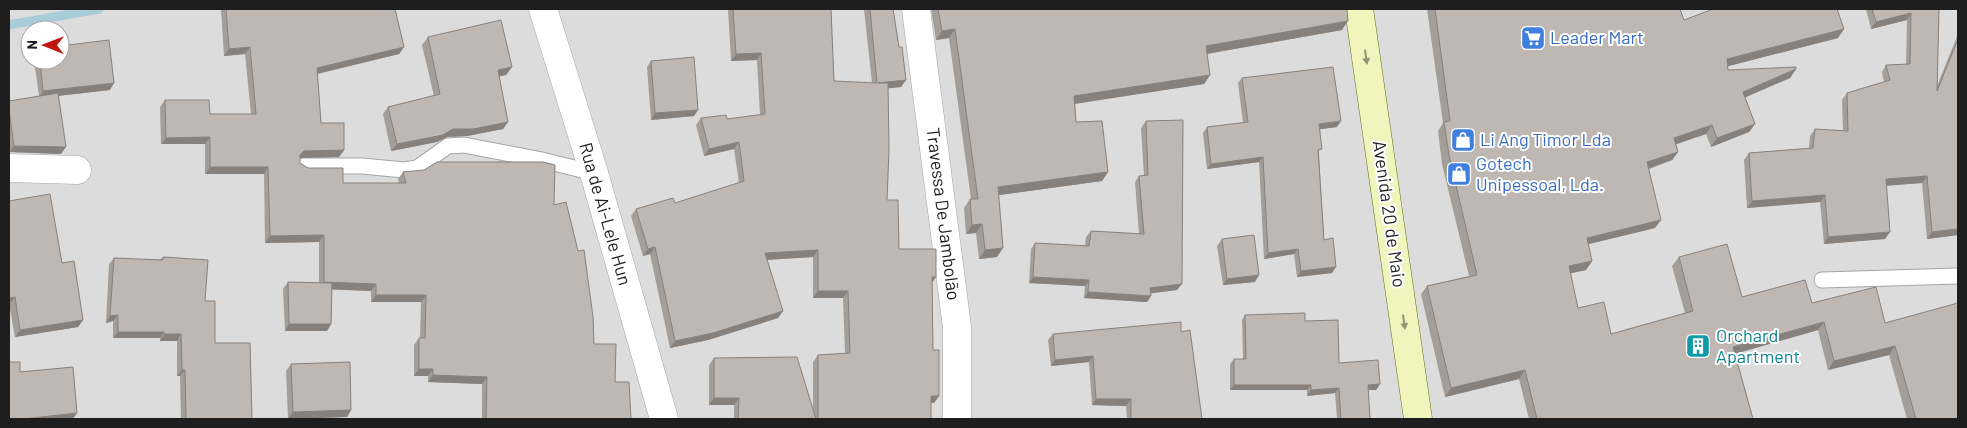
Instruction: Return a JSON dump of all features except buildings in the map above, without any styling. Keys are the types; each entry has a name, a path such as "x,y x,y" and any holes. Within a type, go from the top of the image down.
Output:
{"main road":[{"name":"Avenida 20 de Maio","path":"1359,9 1418,419"}],"street":[{"name":"Rua de Ai-Lele Hun","path":"543,9 594,173 664,419"},
{"name":"Travessa De Jambolão","path":"916,9 957,327 957,419"},
{"path":"9,168 77,170"}],"lane":[{"path":"303,166 362,166 404,170 417,168 448,146 464,145 542,160 594,173"},
{"path":"1822,280 1958,276"}],"shaded area":[{"path":"9,9 1958,9 1958,419 9,419"}],"waterway":[{"path":"9,25 99,9"}],"place":[{"name":"Leader Mart","path":"1533,38"},
{"name":"Li Ang Timor Lda","path":"1463,140"},
{"name":"Gotech Unipessoal, Lda.","path":"1459,174"},
{"name":"Orchard Apartment","path":"1698,346"}]}
